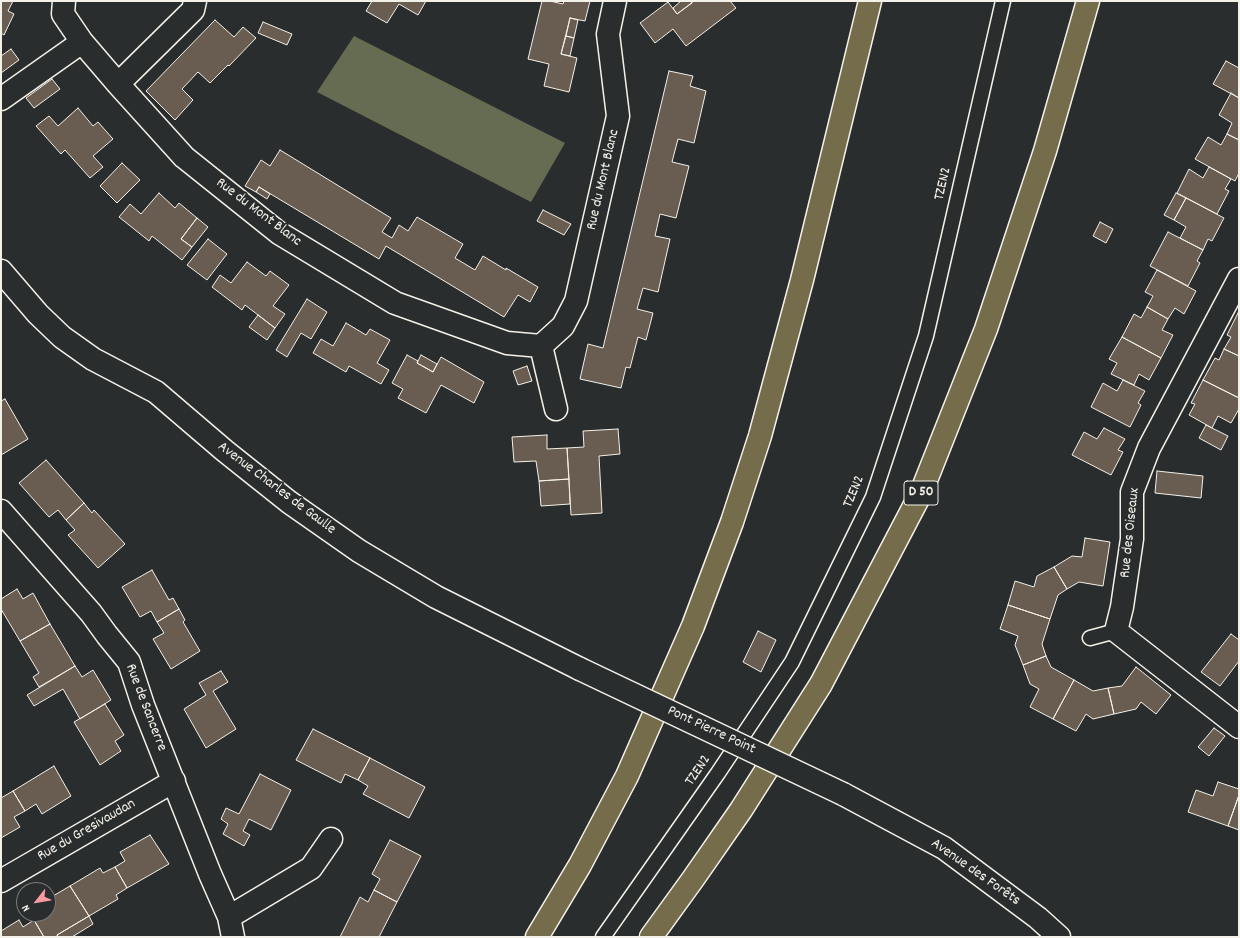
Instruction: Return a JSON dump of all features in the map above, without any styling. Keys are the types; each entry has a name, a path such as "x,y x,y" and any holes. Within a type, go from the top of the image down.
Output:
{"main road":[{"path":"538,937 580,866 627,776 693,626 732,522 760,436 802,280 870,1"},
{"name":"D 50","path":"651,937 693,880 741,810 821,684 921,493 986,328 1045,151 1088,1"}],"street":[{"name":"Rue du Mont Blanc","path":"64,1 63,14 82,42 184,157 279,233 394,303 507,343 541,346 563,326 576,301 618,116 608,34 615,1"},
{"path":"118,84 193,10 195,1"},
{"path":"1,99 82,42"},
{"name":"Avenue Charles de Gaulle","path":"1,271 38,314 62,337 93,359 156,392 225,451 289,502 353,547 436,597 580,669"},
{"name":"Rue des Oiseaux","path":"1116,631 1122,607 1132,539 1132,492 1149,448 1239,279"},
{"path":"541,346 556,409"},
{"name":"Rue de Sancerre","path":"1,511 91,613 129,662 143,705 231,927"},
{"path":"1116,631 1239,727"},
{"name":"Pont Pierre Point","path":"580,669 843,794"},
{"name":"Rue du Gresivaudan","path":"1,880 174,782"},
{"name":"Avenue des Forêts","path":"843,794 944,848 1038,918 1059,937"},
{"path":"231,927 311,868 331,839"}],"lane":[{"name":"TZEN2","path":"603,937 718,773 792,662 873,497 926,336 1003,1"},
{"path":"1090,638 1116,631"}],"green space":[{"path":"354,36 565,143 531,202 317,92"}],"building":[{"path":"1,1 13,1 8,11 14,14 4,35 1,33"},
{"path":"372,1 426,1 418,15 399,4 387,23 366,11"},
{"path":"542,1 563,4 564,1 590,1 585,21 570,18 561,54 577,58 569,92 544,86 549,64 528,59"},
{"path":"681,1 690,1 692,3 677,14 673,8"},
{"path":"694,1 730,1 736,8 686,46 673,29 655,43 640,23 668,2 677,14"},
{"path":"570,18 578,20 574,38 566,36"},
{"path":"215,20 234,37 243,27 256,38 210,83 198,72 182,89 193,100 175,120 146,91"},
{"path":"263,22 292,34 287,45 258,33"},
{"path":"566,36 574,38 570,56 561,54"},
{"path":"11,49 19,60 1,73 1,56"},
{"path":"1226,61 1239,68 1239,98 1213,84"},
{"path":"669,71 693,76 690,86 706,91 694,143 678,139 672,162 689,166 676,218 660,214 655,236 670,239 658,292 643,288 637,309 653,313 646,340 638,337 630,368 626,367 621,388 580,379 588,344 603,348"},
{"path":"52,79 60,89 34,108 26,98"},
{"path":"1231,93 1239,98 1239,140 1227,134 1232,123 1219,115"},
{"path":"78,108 93,126 98,122 113,139 93,156 103,167 90,178 65,150 61,154 36,126 49,116 58,126"},
{"path":"1227,134 1239,140 1239,173 1235,181 1195,159 1208,137 1221,145"},
{"path":"280,150 391,218 382,232 392,238 399,225 408,231 417,217 463,244 455,258 475,270 483,256 538,287 530,302 518,295 504,317 386,246 379,259 259,187 256,192 245,186 261,160 270,166"},
{"path":"122,163 140,180 117,203 100,186"},
{"path":"1209,167 1231,179 1225,189 1229,191 1217,214 1177,193 1189,169 1203,178"},
{"path":"259,187 270,194 267,199 256,192"},
{"path":"159,193 175,208 179,203 197,218 181,239 192,247 182,260 152,236 149,241 119,217 130,204 141,214"},
{"path":"1176,193 1186,198 1174,220 1164,215"},
{"path":"1186,198 1224,218 1212,241 1208,239 1203,250 1180,238 1186,227 1174,220"},
{"path":"543,210 571,224 564,235 537,221"},
{"path":"197,218 208,227 192,247 181,239"},
{"path":"1100,222 1113,229 1106,243 1093,236"},
{"path":"1168,232 1203,250 1197,261 1200,263 1188,286 1150,266"},
{"path":"208,239 227,254 207,280 187,265"},
{"path":"247,262 266,276 270,271 289,285 273,306 285,314 275,328 245,305 242,310 212,287 220,275 231,283"},
{"path":"1157,270 1196,291 1184,314 1175,308 1168,319 1147,307 1153,296 1145,292"},
{"path":"307,299 327,312 311,339 301,333 287,357 276,350"},
{"path":"1147,307 1168,319 1162,330 1173,335 1161,358 1122,337 1134,314 1141,318"},
{"path":"1238,313 1239,356 1224,349 1231,337 1227,335"},
{"path":"258,315 275,328 267,340 249,327"},
{"path":"346,323 366,335 370,329 390,340 377,363 389,370 381,384 349,366 346,372 313,353 321,339 333,346"},
{"path":"1122,337 1161,358 1149,380 1139,374 1134,385 1111,374 1117,363 1109,359"},
{"path":"1224,349 1239,356 1239,398 1203,380 1215,358 1219,360"},
{"path":"407,355 418,361 417,363 433,372 441,357 484,382 474,403 441,385 426,413 398,398 403,389 392,383"},
{"path":"421,355 437,364 433,372 417,363"},
{"path":"527,366 532,381 518,385 513,371"},
{"path":"1123,380 1145,391 1138,403 1141,405 1130,427 1091,407 1103,383 1117,391"},
{"path":"1203,380 1239,398 1239,409 1231,423 1218,416 1212,428 1189,415 1195,404 1191,403"},
{"path":"5,399 28,439 1,455 1,401"},
{"path":"1206,425 1228,436 1221,450 1199,438"},
{"path":"1104,428 1125,439 1118,450 1123,452 1111,475 1072,455 1084,432 1097,439"},
{"path":"618,429 620,454 599,456 602,513 571,515 567,448 584,447 583,431"},
{"path":"547,435 547,449 567,448 569,479 539,481 536,461 514,462 512,437"},
{"path":"46,460 84,503 66,520 58,510 49,517 19,483"},
{"path":"1157,471 1203,476 1201,498 1155,493"},
{"path":"569,479 570,504 541,506 539,481"},
{"path":"84,503 92,513 94,510 125,544 98,568 68,535 75,530 66,520"},
{"path":"1085,538 1110,542 1103,586 1079,582 1067,589 1054,567 1072,556 1082,557"},
{"path":"1054,567 1067,589 1058,595 1050,619 1008,605 1015,581 1034,587 1037,576"},
{"path":"152,570 169,600 173,598 179,609 157,622 151,611 140,617 122,587"},
{"path":"17,589 23,599 33,593 50,624 20,641 1,609 1,599"},
{"path":"1008,605 1050,619 1042,644 1046,656 1023,665 1015,645 1018,636 1000,629"},
{"path":"179,609 185,620 183,622 200,651 171,669 153,639 164,633 157,622"},
{"path":"50,624 75,666 39,687 33,677 39,673 20,641"},
{"path":"758,631 776,640 761,672 743,662"},
{"path":"1231,634 1239,640 1239,661 1220,686 1201,672"},
{"path":"1046,656 1051,667 1074,680 1053,719 1030,707 1039,689 1030,684 1023,665"},
{"path":"75,666 82,677 93,670 111,700 80,719 63,689 34,706 27,695"},
{"path":"1136,667 1171,695 1156,714 1141,702 1136,709 1114,714 1108,688 1122,686"},
{"path":"221,671 228,682 213,691 236,729 206,748 184,709 206,695 199,683"},
{"path":"1074,680 1093,691 1108,688 1114,714 1093,719 1086,714 1076,731 1053,719"},
{"path":"105,704 124,735 115,741 121,751 100,765 74,722"},
{"path":"1214,728 1225,736 1209,756 1198,747"},
{"path":"313,729 370,758 358,780 345,774 341,783 296,760"},
{"path":"370,758 425,787 409,818 363,794 368,786 358,780"},
{"path":"54,766 71,796 42,814 36,804 25,811 13,791"},
{"path":"260,774 291,790 271,830 249,819 243,831 250,835 244,846 223,834 228,824 221,819 226,808 239,814"},
{"path":"1218,782 1239,789 1239,795 1228,826 1188,812 1196,790 1213,796"},
{"path":"13,791 25,811 14,817 20,827 1,838 1,798"},
{"path":"1239,795 1239,830 1228,826"},
{"path":"150,835 169,864 127,888 115,867 125,861 120,852"},
{"path":"390,840 421,856 397,902 374,890 380,879 372,874"},
{"path":"115,867 127,888 116,895 118,899 89,916 70,886 100,868 103,873"},
{"path":"70,886 89,916 57,935 58,937 44,937 35,922 56,922 56,894"},
{"path":"374,890 397,902 379,937 340,937 360,897 368,902"},
{"path":"89,916 93,924 72,937 58,937 57,935"},
{"path":"16,922 20,922 23,927 31,922 35,922 44,937 1,937 1,931"}]}
